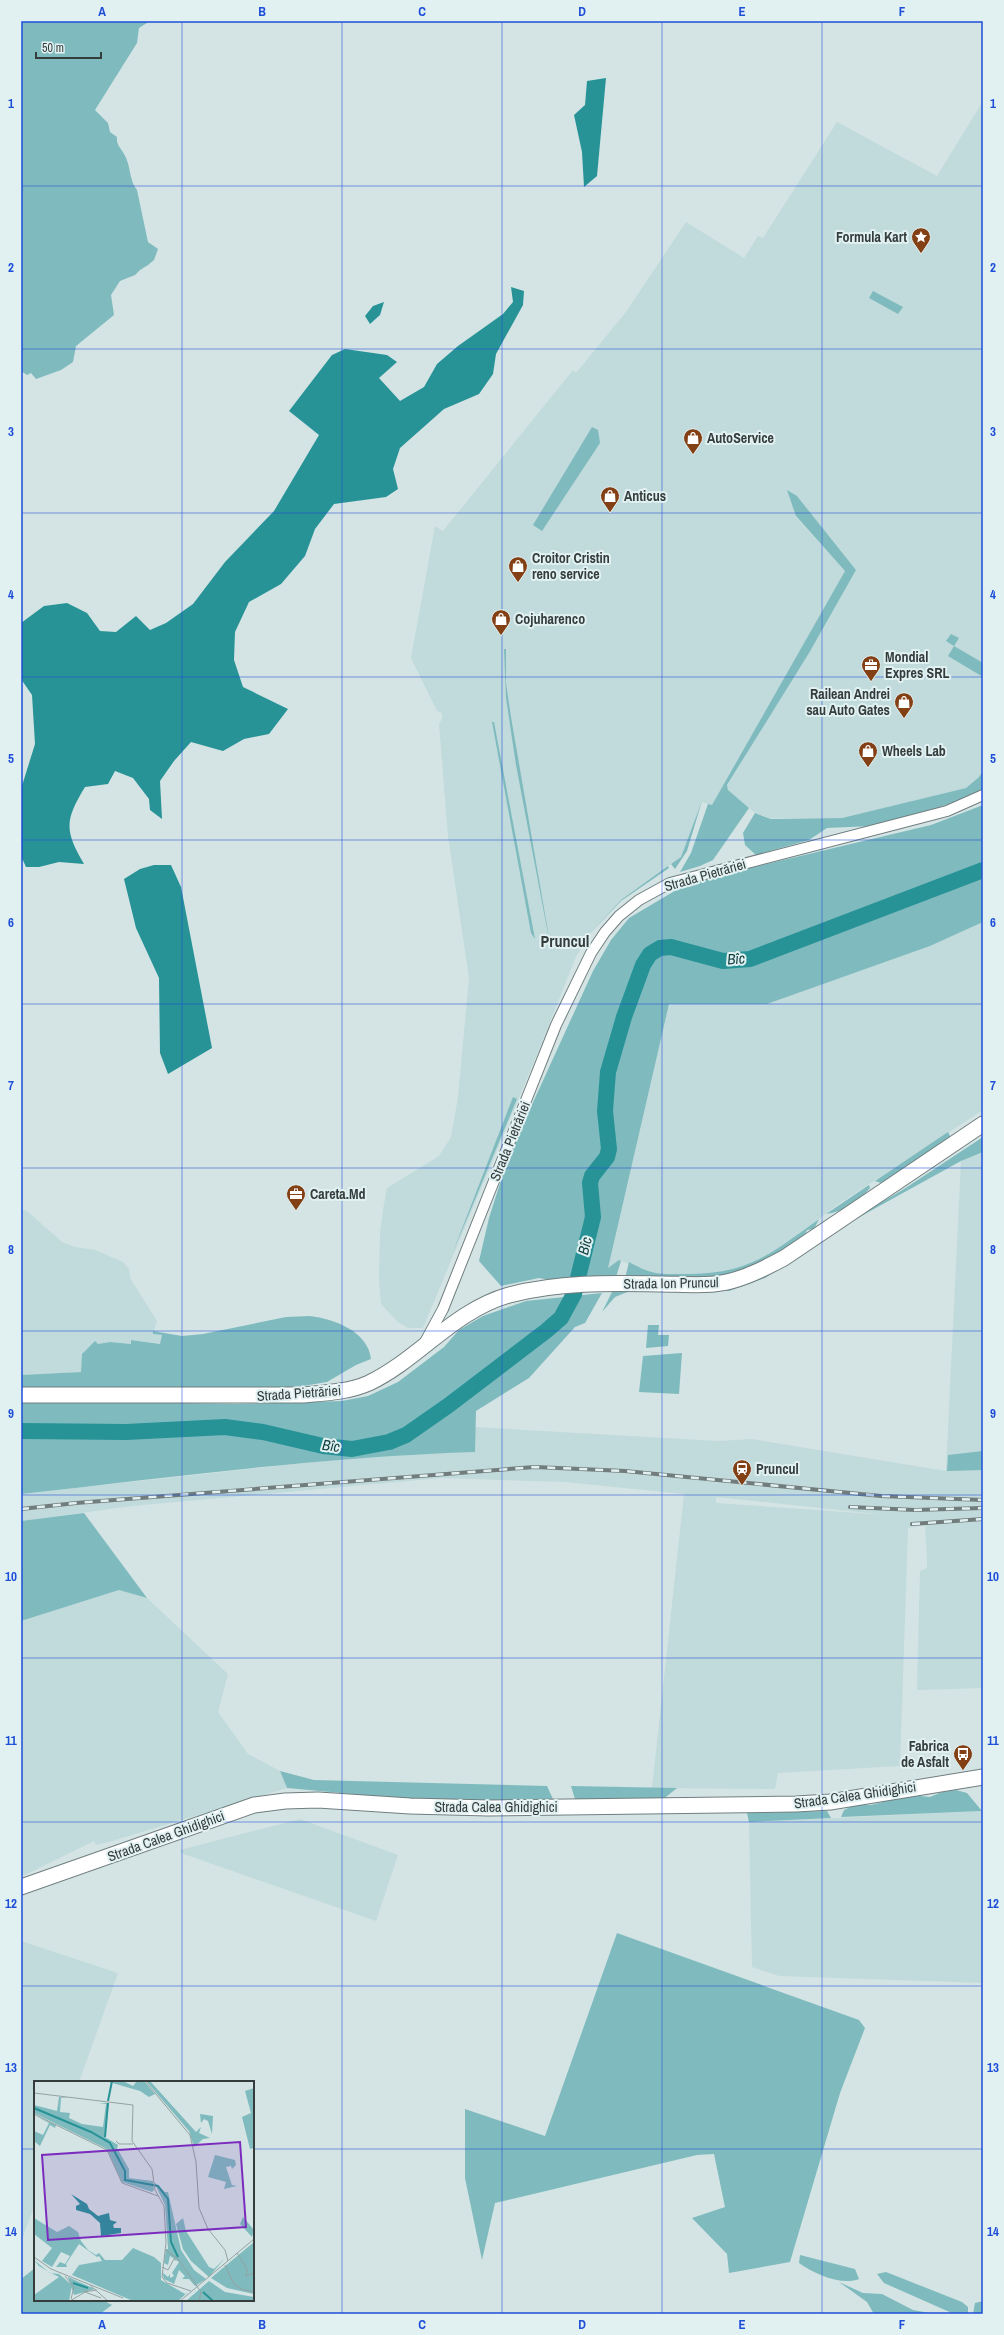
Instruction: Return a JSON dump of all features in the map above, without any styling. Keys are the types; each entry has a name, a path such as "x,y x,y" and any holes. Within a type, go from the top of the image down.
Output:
{"street":[{"name":"Strada Pietrăriei","path":"21,1395 225,1397 304,1395 367,1384 384,1375 425,1344 443,1310 556,1025 591,953 605,932 619,916 639,900 670,883 946,811 983,795"},
{"name":"Strada Ion Pruncul","path":"425,1344 456,1319 507,1296 554,1287 600,1283 710,1284 730,1282 749,1275 784,1258 983,1124"},
{"name":"Strada Calea Ghidighici","path":"21,1887 254,1805 285,1800 318,1800 410,1806 488,1808 799,1804 830,1802 983,1777"}],"shaded area":[{"path":"21,21 150,21 139,28 137,43 95,110 108,123 110,132 117,137 118,144 126,158 134,186 137,190 148,242 158,249 154,260 135,275 120,281 111,295 114,315 76,346 73,362 61,370 36,379 31,373 27,375 21,371"},
{"path":"606,78 597,176 584,187 582,152 574,115 585,105 587,81"},
{"path":"983,101 983,771 979,777 966,788 842,818 770,818 755,813 728,790 727,786 856,570 797,496 796,517 845,571 712,806 702,802 681,857 621,900 587,937 575,959 543,1040 423,1328 408,1328 398,1322 381,1304 379,1279 380,1232 384,1204 387,1188 439,1156 451,1137 458,1097 469,978 448,836 439,724 442,719 442,713 437,711 411,658 435,526 443,531 573,370 576,373 626,312 686,222 744,258 758,236 763,238 837,122 937,176"},
{"path":"511,287 524,291 523,305 496,354 493,374 479,394 444,409 400,448 393,469 398,489 386,497 334,504 315,529 305,556 281,584 249,602 235,632 234,660 243,687 288,709 269,734 244,739 223,751 191,742 174,761 160,781 162,819 150,810 149,799 133,778 115,771 108,784 85,787 74,808 70,825 70,833 73,842 84,864 59,862 39,867 26,867 21,856 21,789 35,744 32,695 21,679 21,623 44,606 67,603 87,613 100,631 116,632 136,616 150,630 166,623 193,604 225,562 274,511 319,435 289,411 332,355 345,349 387,355 397,362 379,378 400,401 424,387 437,364 458,346 503,314 513,302"},
{"path":"873,291 903,307 898,314 869,298"},
{"path":"384,302 380,315 370,324 365,316 373,306"},
{"path":"592,427 598,430 600,443 542,531 533,525"},
{"path":"787,490 797,496 856,570 809,653 727,785 728,790 749,808 713,860 680,872 691,853 708,804 712,805 845,571 796,516"},
{"path":"951,634 959,638 954,646 946,641"},
{"path":"954,646 983,663 983,677 948,656"},
{"path":"504,649 506,649 506,683 511,717 552,955 516,765 506,698"},
{"path":"492,722 494,722 535,939 531,933"},
{"path":"983,771 983,791 924,813 872,826 827,828 809,840 756,855 745,845 743,833 755,813 771,819 842,818 966,788 979,777"},
{"path":"702,801 687,851 675,869 671,864 681,857"},
{"path":"983,805 983,922 930,946 767,1004 669,1004 608,1268 619,1260 621,1261 616,1277 555,1281 539,1278 501,1286 479,1261 489,1218 509,1155 593,971 611,940 629,918 678,889 720,875 931,825"},
{"path":"154,865 171,865 181,887 212,1048 168,1074 160,1053 159,978 136,928 124,879 140,869"},
{"path":"668,866 669,868 621,901 587,937 621,900"},
{"path":"983,922 983,1110 840,1203 775,1251 748,1265 709,1274 654,1274 619,1260 607,1269 669,1004 767,1004 930,946"},
{"path":"513,1097 517,1099 453,1252"},
{"path":"948,1132 951,1138 884,1184 875,1181"},
{"path":"983,1137 983,1152 961,1161 854,1220 765,1278 729,1291 691,1291 718,1290 853,1219 904,1189"},
{"path":"983,1152 983,1688 917,1690 920,1571 927,1568 927,1556 925,1525 908,1528 900,1766 778,1773 775,1789 652,1788 684,1494 565,1482 442,1478 132,1506 21,1521 21,1494 314,1462 407,1454 475,1452 475,1427 718,1441 752,1439 946,1471 961,1161","holes":["716,1497 884,1515 716,1503"]},
{"path":"869,1185 870,1188 850,1206 833,1213 826,1214"},
{"path":"21,1209 27,1211 62,1242 75,1247 95,1250 123,1262 129,1269 130,1278 157,1321 153,1334 162,1335 161,1344 132,1340 131,1344 110,1342 98,1344 82,1354 82,1372 21,1375"},
{"path":"819,1219 814,1229 807,1230 802,1240 760,1266 707,1280 625,1278 629,1262 650,1272 668,1274 706,1273 742,1266 757,1260 786,1243"},
{"path":"635,1289 615,1297 602,1312 612,1292"},
{"path":"602,1293 585,1323 575,1327 529,1378 476,1411 475,1452 361,1458 304,1463 21,1494 21,1400 235,1404 342,1401 368,1396 398,1382 444,1347 459,1330 483,1316 526,1301"},
{"path":"310,1316 329,1320 348,1328 357,1334 369,1349 371,1359 356,1365 327,1382 291,1388 21,1388 21,1375 81,1372 82,1354 95,1341 98,1344 110,1342 131,1344 131,1340 160,1344 162,1335 153,1334 153,1331 182,1336 203,1334 286,1317"},
{"path":"648,1325 659,1325 658,1335 669,1335 668,1346 646,1348"},
{"path":"682,1353 679,1394 639,1392 643,1356"},
{"path":"983,1451 983,1470 947,1471 948,1455"},
{"path":"84,1513 147,1598 119,1590 21,1621 21,1521"},
{"path":"119,1590 147,1598 228,1674 218,1712 248,1754 280,1771 287,1788 112,1841 96,1845 94,1841 21,1877 21,1621"},
{"path":"280,1771 314,1780 547,1786 553,1799 505,1802 418,1800 287,1788"},
{"path":"571,1786 677,1788 661,1801 575,1799"},
{"path":"956,1790 967,1793 982,1811 841,1817 844,1810 854,1805 871,1805 911,1795 930,1797 942,1792"},
{"path":"827,1811 831,1818 749,1822 747,1813"},
{"path":"983,1811 983,1983 779,1976 752,1967 749,1822"},
{"path":"300,1819 398,1855 376,1921 181,1853 180,1850"},
{"path":"617,1933 859,2020 865,2028 840,2093 790,2262 729,2273 727,2254 692,2218 725,2207 714,2154 697,2155 495,2203 482,2260 465,2178 465,2109 545,2136"},
{"path":"21,1941 118,1973 79,2081 34,2081 34,2207 21,2242"},
{"path":"800,2255 855,2269 859,2279 845,2281 820,2275 799,2263"},
{"path":"34,2269 34,2301 105,2301 112,2305 100,2314 21,2314 21,2279"},
{"path":"886,2272 962,2302 968,2307 968,2314 954,2314 884,2283 877,2274"},
{"path":"839,2282 863,2293 882,2294 913,2310 935,2314 874,2314 867,2302"},
{"path":"983,2301 983,2314 973,2314 975,2303"}],"waterway":[{"name":"Bîc","path":"21,1431 126,1432 225,1427 263,1432 323,1446 352,1449 389,1442 406,1435 449,1405 546,1331 561,1318 574,1294 593,1217 590,1183 592,1176 607,1157 609,1149 605,1111 608,1072 624,1017 643,965 650,954 660,948 671,947 723,961 750,959 983,870"}],"railway":[{"path":"21,1509 76,1503 535,1467 625,1471 881,1496 983,1500"},
{"path":"850,1507 915,1510 983,1508"},
{"path":"912,1524 983,1519"}],"place":[{"name":"Formula Kart","path":"921,254"},
{"name":"AutoService","path":"693,455"},
{"name":"Anticus","path":"610,513"},
{"name":"Croitor Cristin reno service","path":"518,583"},
{"name":"Cojuharenco","path":"501,636"},
{"name":"Mondial Expres SRL","path":"871,682"},
{"name":"Railean Andrei sau Auto Gates","path":"904,719"},
{"name":"Wheels Lab","path":"868,768"},
{"name":"Careta.Md","path":"296,1211"},
{"name":"Pruncul","path":"742,1486"},
{"name":"Fabrica de Asfalt","path":"963,1771"}],"district":[{"name":"Pruncul","path":"565,941"}]}
